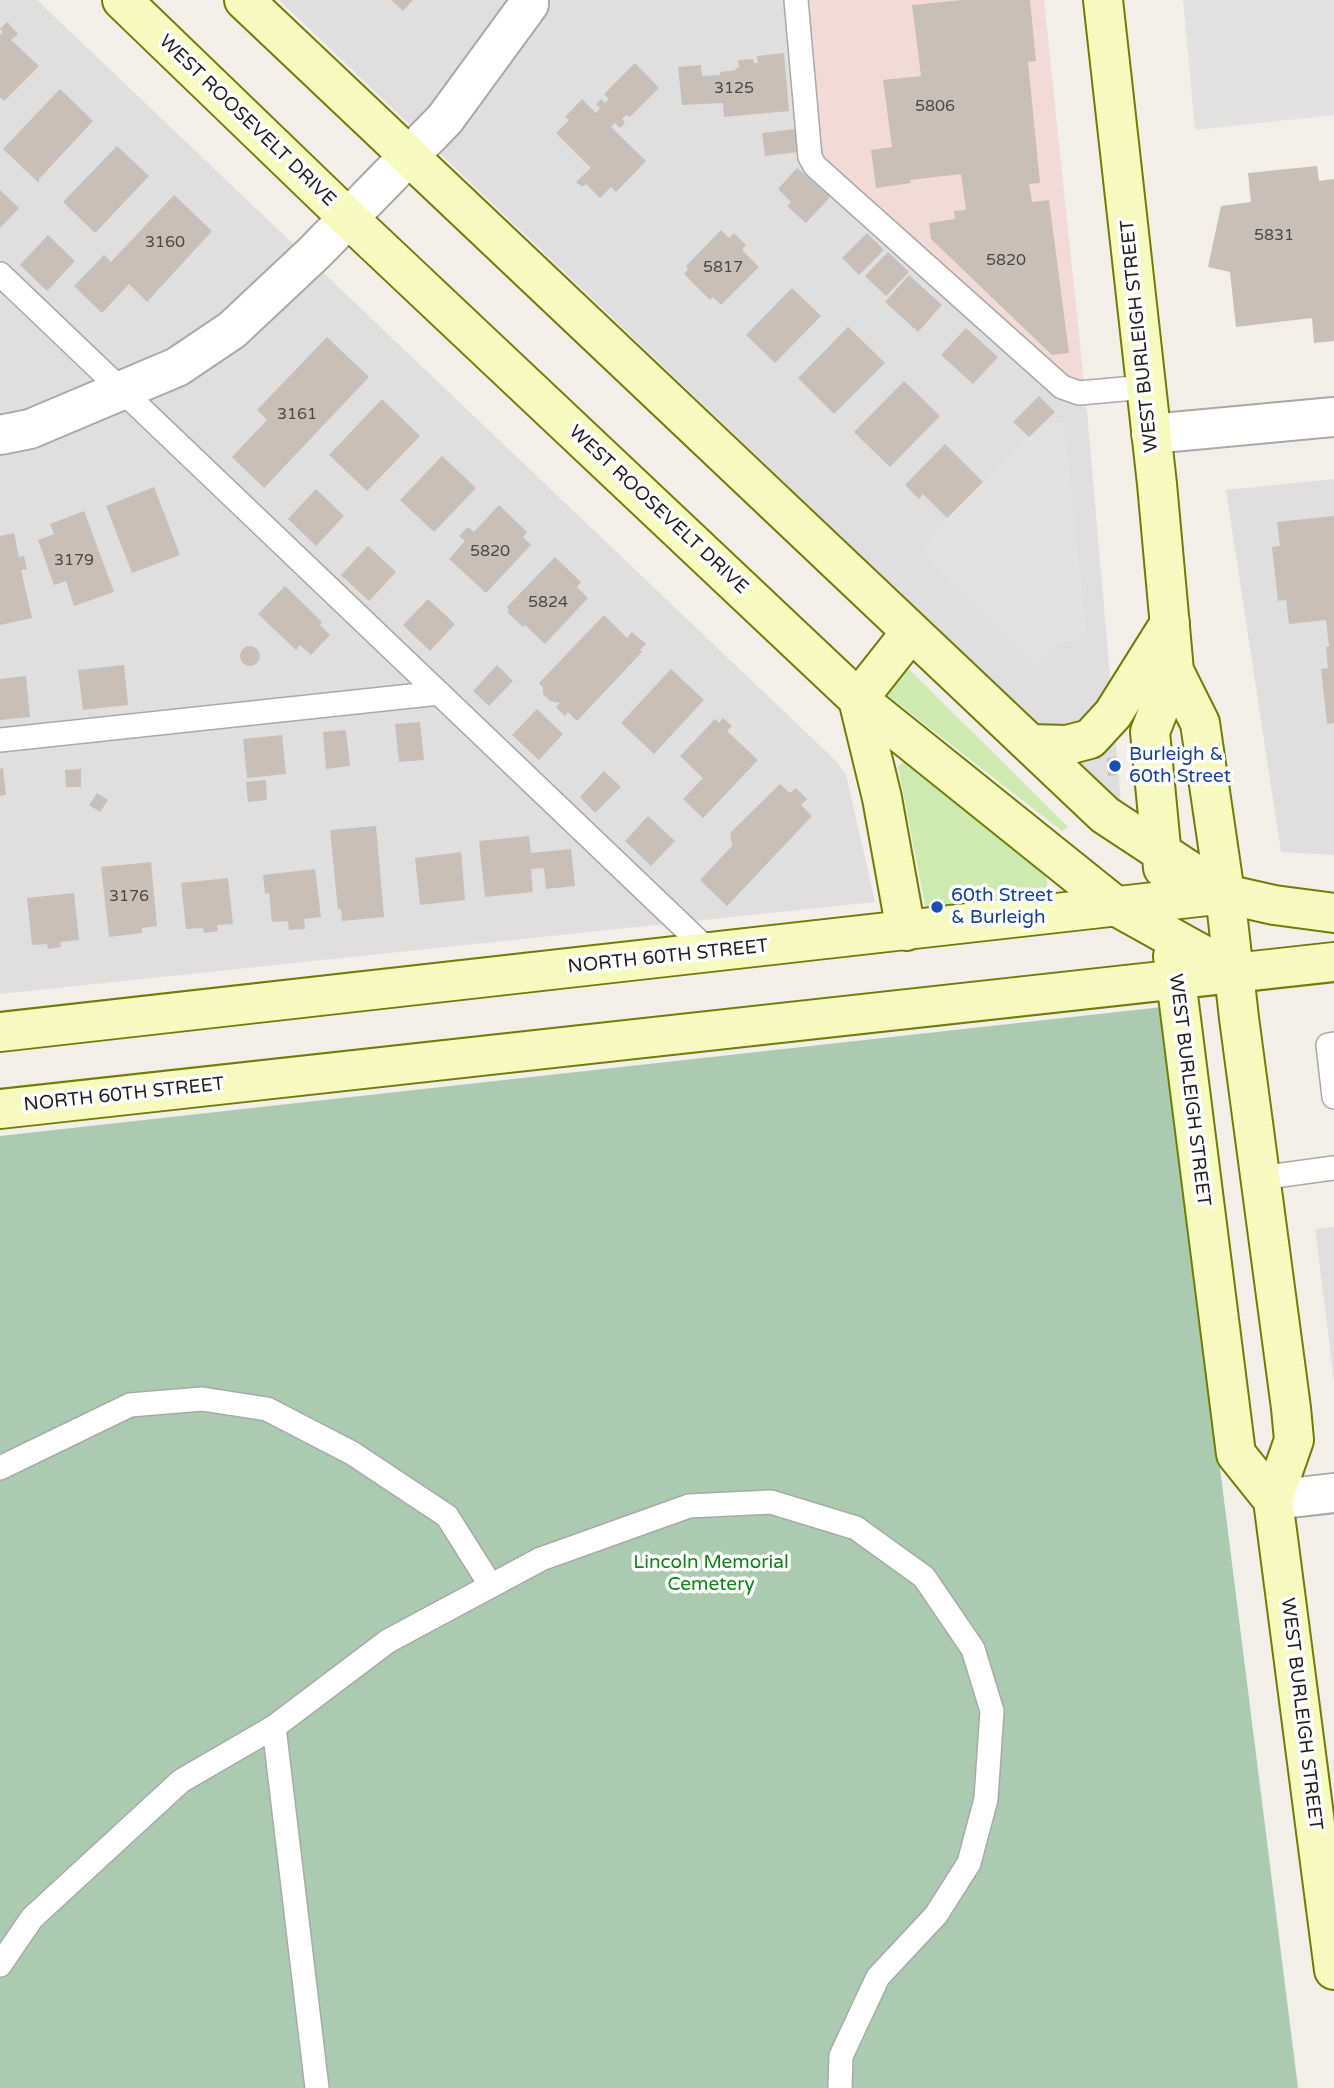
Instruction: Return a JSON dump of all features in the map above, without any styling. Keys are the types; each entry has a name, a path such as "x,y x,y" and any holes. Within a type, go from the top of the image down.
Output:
{"main road":[{"name":"WEST ROOSEVELT DRIVE","path":"122,0 348,218 858,699 1117,907 1169,919 1234,972"},
{"path":"244,0 1105,815 1225,894 1274,905 1334,913"},
{"name":"WEST BURLEIGH STREET","path":"1103,0 1174,671 1200,723 1225,894 1294,1440 1273,1500 1334,1970"},
{"path":"1030,744 1067,745 1090,739 1113,714 1170,623"},
{"path":"906,931 882,798 858,699 911,632"},
{"name":"WEST BURLEIGH STREET","path":"1174,671 1150,732 1175,979 1236,1454 1273,1500"},
{"path":"1169,919 1225,894"},
{"name":"NORTH 60TH STREET","path":"0,1032 1117,907"},
{"name":"NORTH 60TH STREET","path":"0,1109 1334,962"}],"street":[{"path":"0,435 30,429 177,367 232,330 314,253 445,119 540,1"},
{"path":"1151,435 1334,417"},
{"path":"1273,1500 1334,1493"}],"lane":[{"path":"796,0 810,157 815,166 1062,387 1079,393 1146,387"},
{"path":"0,274 710,952"},
{"path":"0,740 439,693"},
{"path":"1334,1044 1328,1045 1334,1097"},
{"path":"1260,1178 1334,1168"},
{"path":"0,1468 130,1405 202,1399 267,1409 352,1453 447,1516 491,1586"},
{"path":"0,1965 32,1918 181,1781 274,1727 388,1641 541,1559 689,1506 771,1502 856,1528 924,1577 973,1649 992,1711 986,1799 969,1863 936,1915 878,1977 841,2056 841,2088"},
{"path":"274,1727 317,2088"}],"shaded area":[{"path":"0,0 37,0 834,759 846,774 875,902 0,994"},
{"path":"279,0 801,0 819,164 1087,411 1121,803"},
{"path":"801,0 1044,0 1087,411 819,164"},
{"path":"1183,0 1334,0 1334,115 1195,130"},
{"path":"1043,423 1064,423 1087,638 1058,643 1036,664 921,552 947,518"},
{"path":"1334,479 1334,855 1281,852 1226,490"},
{"path":"1334,1227 1334,1381 1315,1229"}],"green space":[{"path":"908,668 1068,827 1062,831 886,694"},
{"path":"907,760 1046,870 1048,897 926,910 898,766"},
{"name":"Lincoln Memorial Cemetery","path":"1162,1007 1298,2088 0,2088 0,1136"}],"building":[{"path":"391,0 413,0 403,11"},
{"path":"962,0 1030,0 1036,61 1028,62 1040,183 1029,184 1032,202 1049,200 1069,353 1052,355 931,239 929,223 955,219 954,211 966,210 961,174 910,180 911,183 876,188 871,150 892,147 883,80 921,76 912,5"},
{"path":"7,22 18,34 11,40 39,66 4,101 0,99 0,35 3,32 0,29"},
{"path":"784,53 789,111 724,117 723,103 682,105 678,67 701,65 702,76 720,75 720,72 739,68 738,60 753,59 754,63 758,63 757,56"},
{"path":"635,63 659,88 630,117 626,115 622,119 625,123 620,128 615,123 611,127 646,161 616,192 611,187 600,198 586,184 582,187 576,182 591,168 556,133 569,120 565,117 582,99 596,113 600,108 596,104 601,99 605,103 609,99 604,94"},
{"path":"60,89 93,121 39,179 39,183 3,149"},
{"path":"796,129 798,152 765,156 762,133"},
{"path":"117,146 149,176 95,233 63,202"},
{"path":"1317,166 1319,181 1334,179 1334,341 1314,343 1312,318 1236,327 1230,272 1208,267 1221,206 1251,202 1248,173"},
{"path":"797,168 830,197 806,223 787,206 791,202 778,189"},
{"path":"0,190 19,208 0,228"},
{"path":"174,195 212,231 147,302 129,284 102,313 74,286 104,255 111,262"},
{"path":"721,230 729,238 734,233 746,245 742,250 759,267 721,305 713,297 710,300 684,274 688,269 686,266"},
{"path":"867,233 884,250 859,275 842,258"},
{"path":"48,235 75,261 47,291 20,265"},
{"path":"888,252 909,272 886,296 865,276"},
{"path":"909,275 942,305 918,332 885,302"},
{"path":"792,288 821,316 775,363 746,335"},
{"path":"848,327 885,363 834,414 798,378"},
{"path":"966,328 998,357 973,384 941,355"},
{"path":"327,337 369,377 264,488 232,457 267,420 257,410"},
{"path":"904,381 940,416 890,467 854,432"},
{"path":"1039,396 1055,412 1029,437 1013,422"},
{"path":"382,399 420,436 367,491 329,455"},
{"path":"945,444 983,482 947,518 923,494 919,499 905,485"},
{"path":"442,456 476,488 434,532 400,500"},
{"path":"154,487 180,555 132,573 106,506"},
{"path":"316,489 344,516 316,546 288,519"},
{"path":"499,505 527,532 523,537 531,545 486,593 449,559 465,541 459,536 468,527 474,532"},
{"path":"84,511 114,592 74,606 66,581 54,585 38,540 54,534 50,524"},
{"path":"1334,516 1334,723 1327,724 1321,669 1328,668 1326,620 1289,624 1286,600 1278,601 1272,547 1280,546 1277,522"},
{"path":"14,533 19,557 24,556 27,569 21,570 32,618 0,625 0,536"},
{"path":"368,546 396,572 369,601 341,575"},
{"path":"555,557 581,582 577,587 588,598 545,644 507,612 507,607"},
{"path":"285,586 322,622 320,625 330,635 311,655 300,645 296,650 258,614"},
{"path":"428,599 455,624 430,651 403,625"},
{"path":"604,615 627,638 632,632 646,644 640,650 642,652 577,721 568,712 565,716 556,707 560,703 550,701 543,694 539,683"},
{"path":"250,646 257,649 260,656 257,663 250,666 243,663 240,656 243,649"},
{"path":"124,665 128,705 83,710 78,670"},
{"path":"497,665 513,681 489,706 473,691"},
{"path":"671,669 704,700 654,754 621,723"},
{"path":"26,676 30,717 0,720 0,679"},
{"path":"537,709 563,734 539,760 512,735"},
{"path":"723,718 732,726 727,731 758,760 703,818 683,799 703,778 680,756 715,719 719,723"},
{"path":"420,722 424,760 399,762 395,724"},
{"path":"346,730 350,766 326,769 323,732"},
{"path":"282,735 286,774 247,778 243,739"},
{"path":"1116,757 1117,775 1108,776 1107,758"},
{"path":"3,768 6,795 0,796 0,769"},
{"path":"81,769 81,787 66,787 65,770"},
{"path":"604,771 621,787 595,813 580,797"},
{"path":"266,780 267,800 248,802 246,782"},
{"path":"780,784 790,793 796,788 807,799 801,805 812,816 727,906 700,880 732,846 730,833"},
{"path":"97,793 108,800 100,812 89,805"},
{"path":"648,816 675,841 651,866 625,841"},
{"path":"376,826 384,917 342,921 341,909 338,910 330,830"},
{"path":"529,836 531,853 571,849 575,886 546,889 544,868 531,869 533,892 485,897 479,841"},
{"path":"461,852 465,900 420,905 415,858"},
{"path":"151,862 157,926 142,928 142,933 109,937 101,867"},
{"path":"315,869 321,917 304,919 305,929 289,930 288,921 272,922 269,893 265,894 263,875"},
{"path":"228,878 233,924 217,925 218,931 204,933 203,928 186,929 181,883"},
{"path":"74,893 79,940 60,942 61,947 48,949 47,944 32,945 27,898"}],"place":[{"name":"Burleigh & 60th Street","path":"1115,766"},
{"name":"60th Street & Burleigh","path":"937,907"}]}
